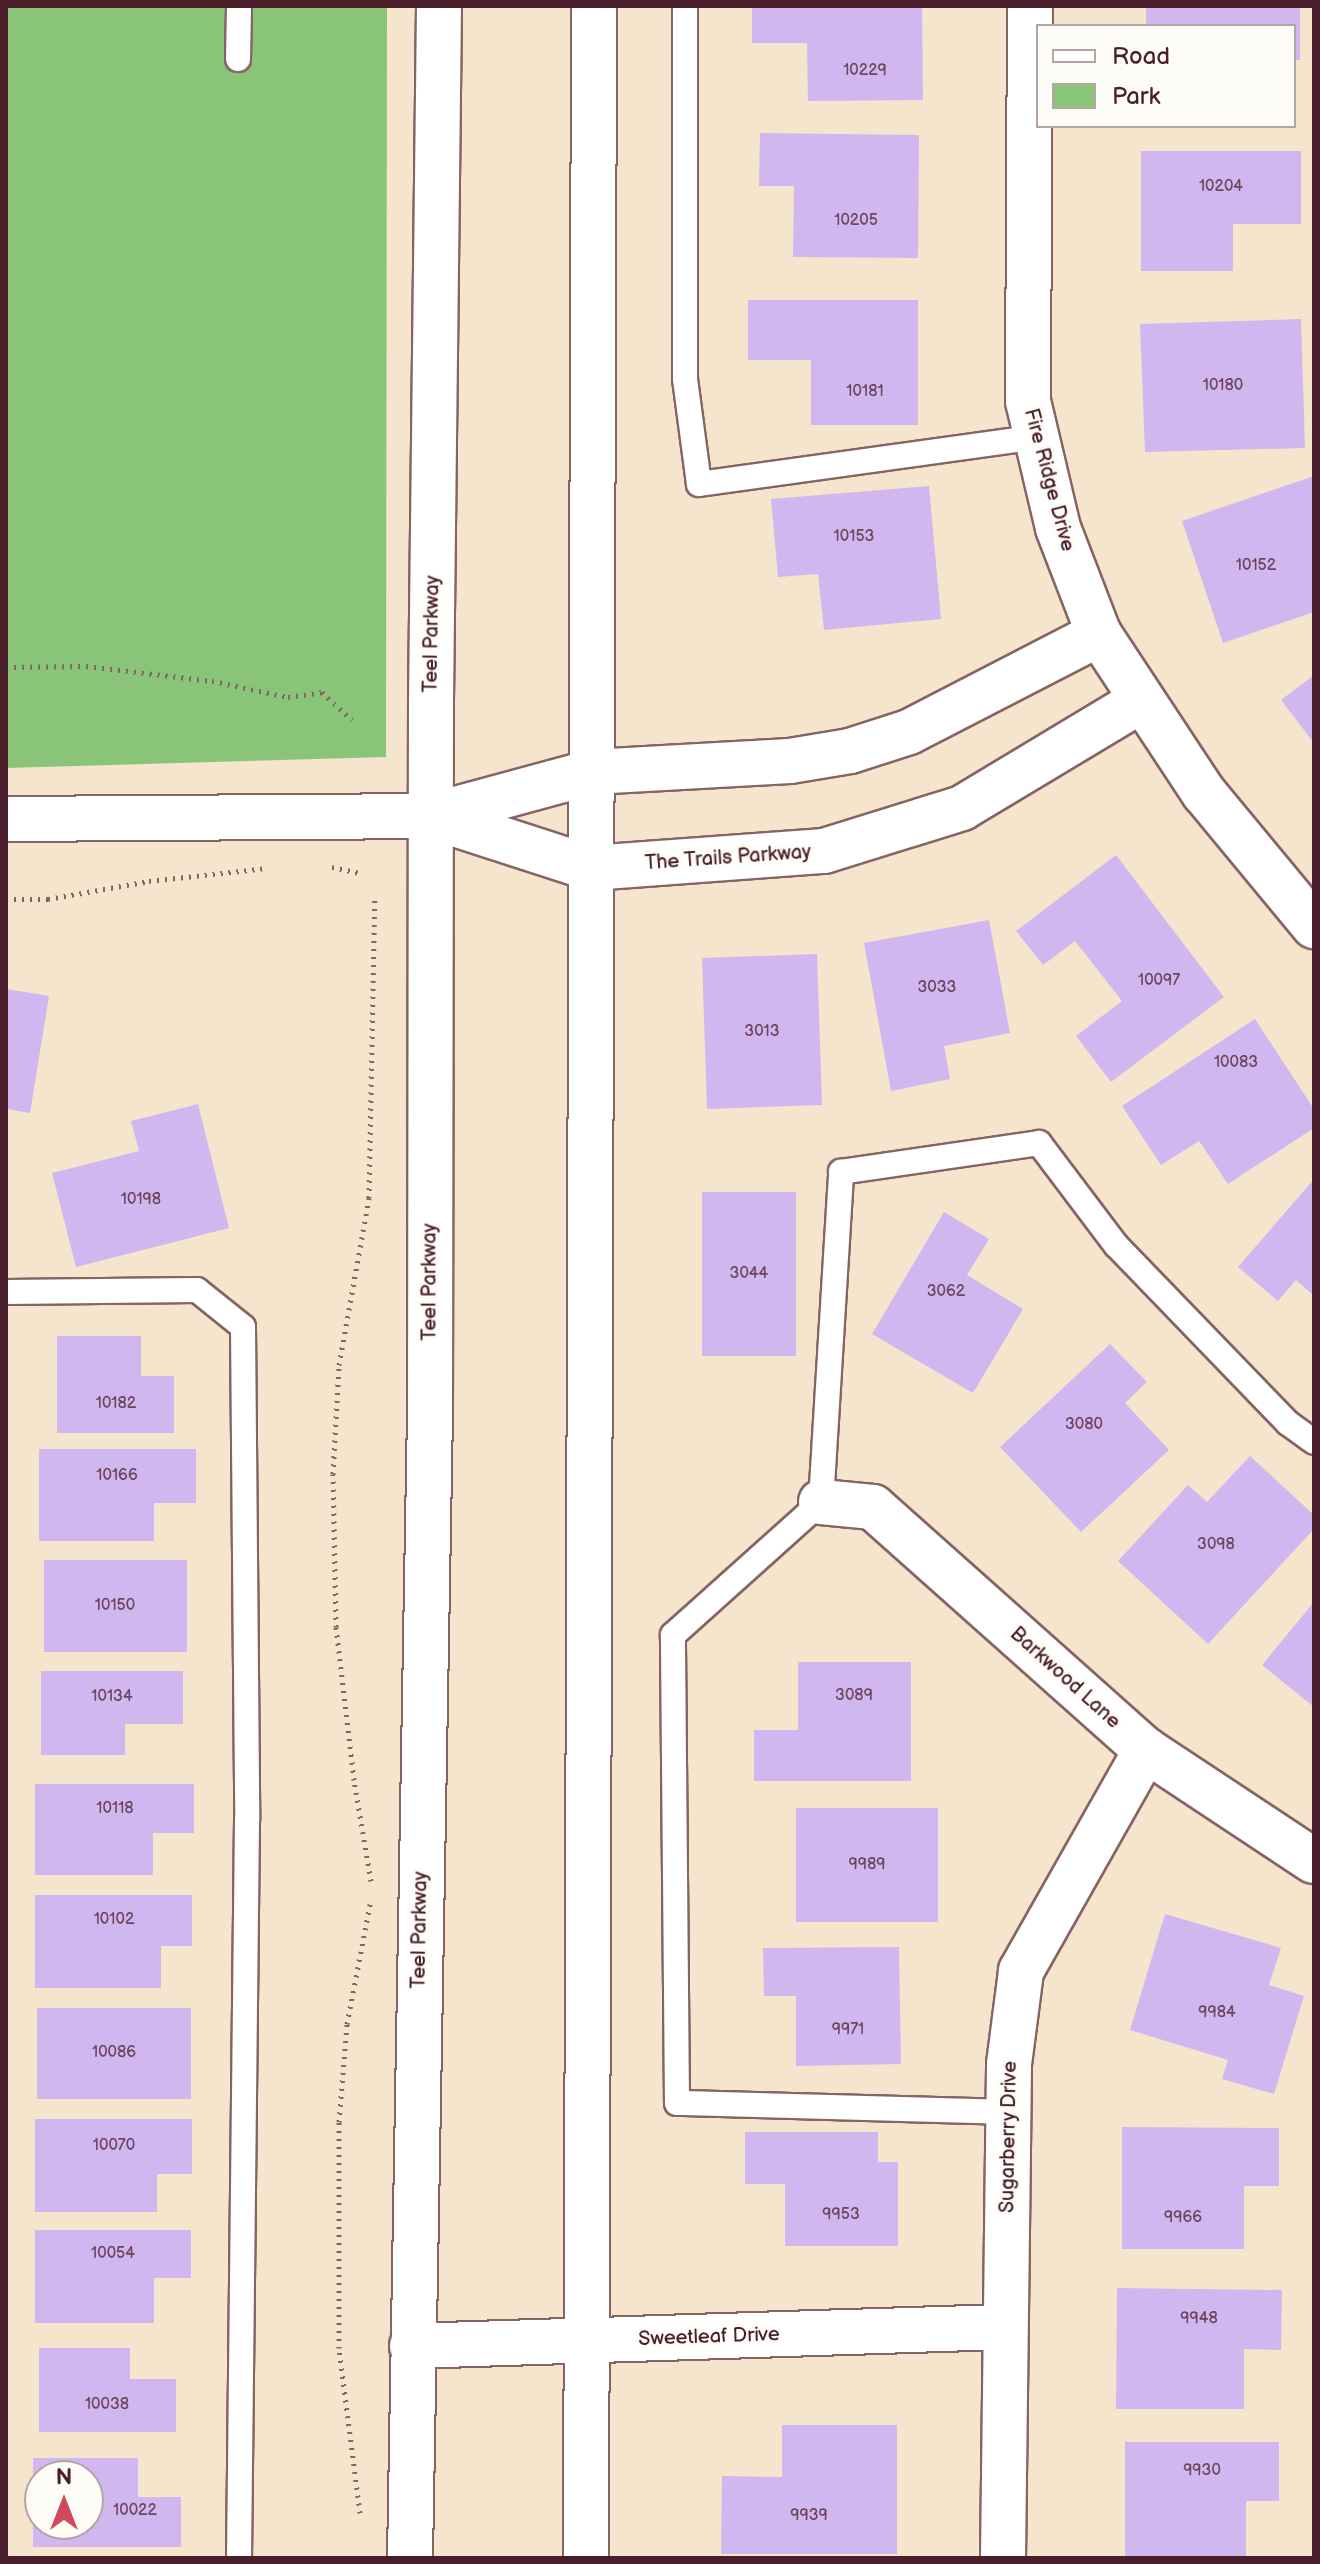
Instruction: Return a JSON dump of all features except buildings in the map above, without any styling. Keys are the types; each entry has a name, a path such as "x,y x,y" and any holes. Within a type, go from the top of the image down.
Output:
{"main road":[{"name":"Teel Parkway","path":"410,2558 430,1412 430,816 439,6"},
{"path":"586,2558 594,6"},
{"name":"Fire Ridge Drive","path":"1030,6 1028,401 1058,528 1099,634 1204,793 1314,926"},
{"name":"The Trails Parkway","path":"6,819 430,816 592,772 790,761 850,751 909,732 1099,634"},
{"name":"The Trails Parkway","path":"430,816 591,868 824,851 962,808 1142,700"},
{"name":"Barkwood Lane","path":"821,1502 873,1507 1146,1750 1314,1861"},
{"name":"Sugarberry Drive","path":"1003,2558 1009,2064 1021,1971 1146,1750"},
{"name":"Sweetleaf Drive","path":"412,2346 1005,2327"}],"lane":[{"path":"238,59 239,6"},
{"path":"685,6 685,379 699,484 1036,437"},
{"path":"1008,2112 677,2103 673,1635 821,1502 841,1172 1039,1143 1116,1245 1288,1423 1314,1442"},
{"path":"6,1292 197,1290 243,1327 247,1820 239,2558"}],"path":[{"path":"6,667 86,666 212,681 288,697 322,692 352,720"},
{"path":"330,866 361,873"},
{"path":"6,899 48,899 149,881 270,868"},
{"path":"361,2519 339,2348 339,2122 347,2024 373,1889 354,1780 336,1627 333,1474 339,1365 369,1198 375,899"}],"green space":[{"path":"6,6 387,6 386,757 6,768"}]}
